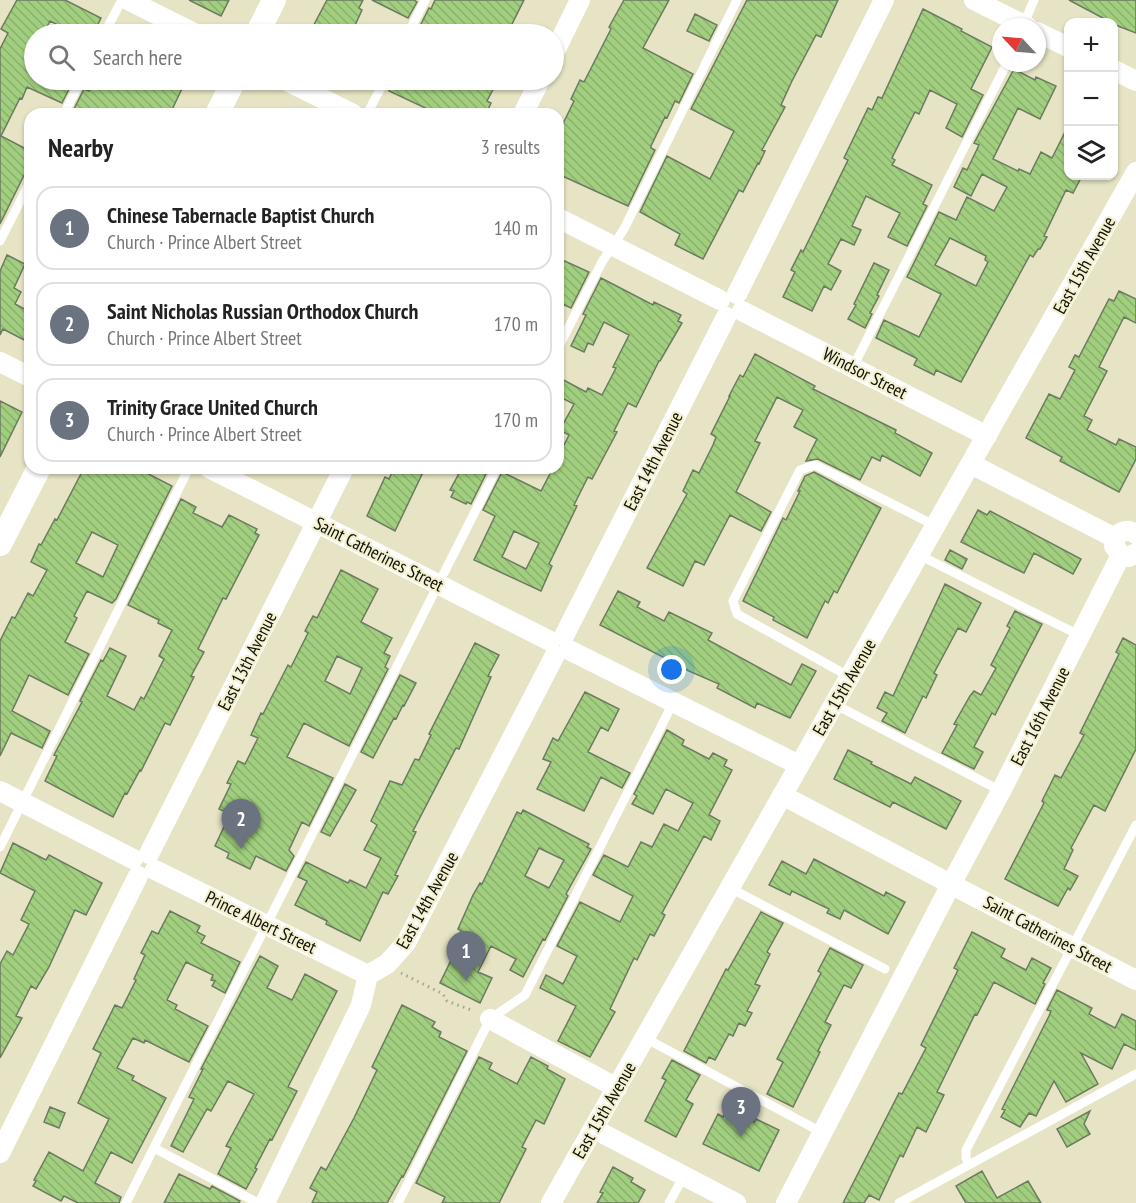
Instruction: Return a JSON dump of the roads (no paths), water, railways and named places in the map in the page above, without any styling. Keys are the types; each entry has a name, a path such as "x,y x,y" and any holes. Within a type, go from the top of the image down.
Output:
{"street":[{"path":"128,0 176,24"},
{"path":"262,24 274,0"},
{"path":"564,32 580,0"},
{"name":"East 14th Avenue","path":"368,975 387,964 406,943 560,646 884,0"},
{"path":"974,0 1009,18"},
{"path":"1046,37 1064,45"},
{"path":"1117,72 1136,81"},
{"path":"220,108 229,90"},
{"path":"305,90 341,108"},
{"path":"526,108 535,90"},
{"name":"East 15th Avenue","path":"551,1203 1136,172"},
{"name":"Windsor Street","path":"564,221 987,435"},
{"path":"0,362 24,374"},
{"path":"971,464 1130,540"},
{"path":"0,544 36,474"},
{"name":"Saint Catherines Street","path":"220,474 799,765"},
{"name":"East 13th Avenue","path":"0,1153 341,474"},
{"name":"East 16th Avenue","path":"786,1203 1130,540"},
{"name":"Prince Albert Street","path":"0,791 368,975"},
{"name":"Saint Catherines Street","path":"782,795 1136,980"},
{"path":"265,1203 361,1005 368,975"},
{"path":"490,1019 617,1088"},
{"path":"594,1129 736,1203"}],"lane":[{"path":"109,24 122,0"},
{"path":"413,24 425,0"},
{"path":"564,336 602,262 624,229 737,0"},
{"path":"1030,18 1034,0"},
{"path":"853,367 1002,72"},
{"path":"67,108 76,90"},
{"path":"370,108 380,90"},
{"path":"0,241 24,194"},
{"path":"849,677 737,614 733,601 800,470 815,465 936,526"},
{"path":"0,847 186,474"},
{"path":"126,1203 494,474"},
{"path":"919,555 1081,636"},
{"path":"398,1203 490,1019 525,995 673,703"},
{"path":"834,704 1001,791"},
{"path":"969,1165 966,1150 1136,825"},
{"path":"730,888 885,969"},
{"path":"645,1038 823,1133"},
{"path":"899,1203 1136,1074"},
{"path":"154,1148 258,1203"},
{"path":"669,1203 684,1176"}],"place":[{"name":"Saint Nicholas Russian Orthodox Church","path":"241,849"},
{"name":"Chinese Tabernacle Baptist Church","path":"466,981"},
{"name":"Trinity Grace United Church","path":"741,1137"}]}
